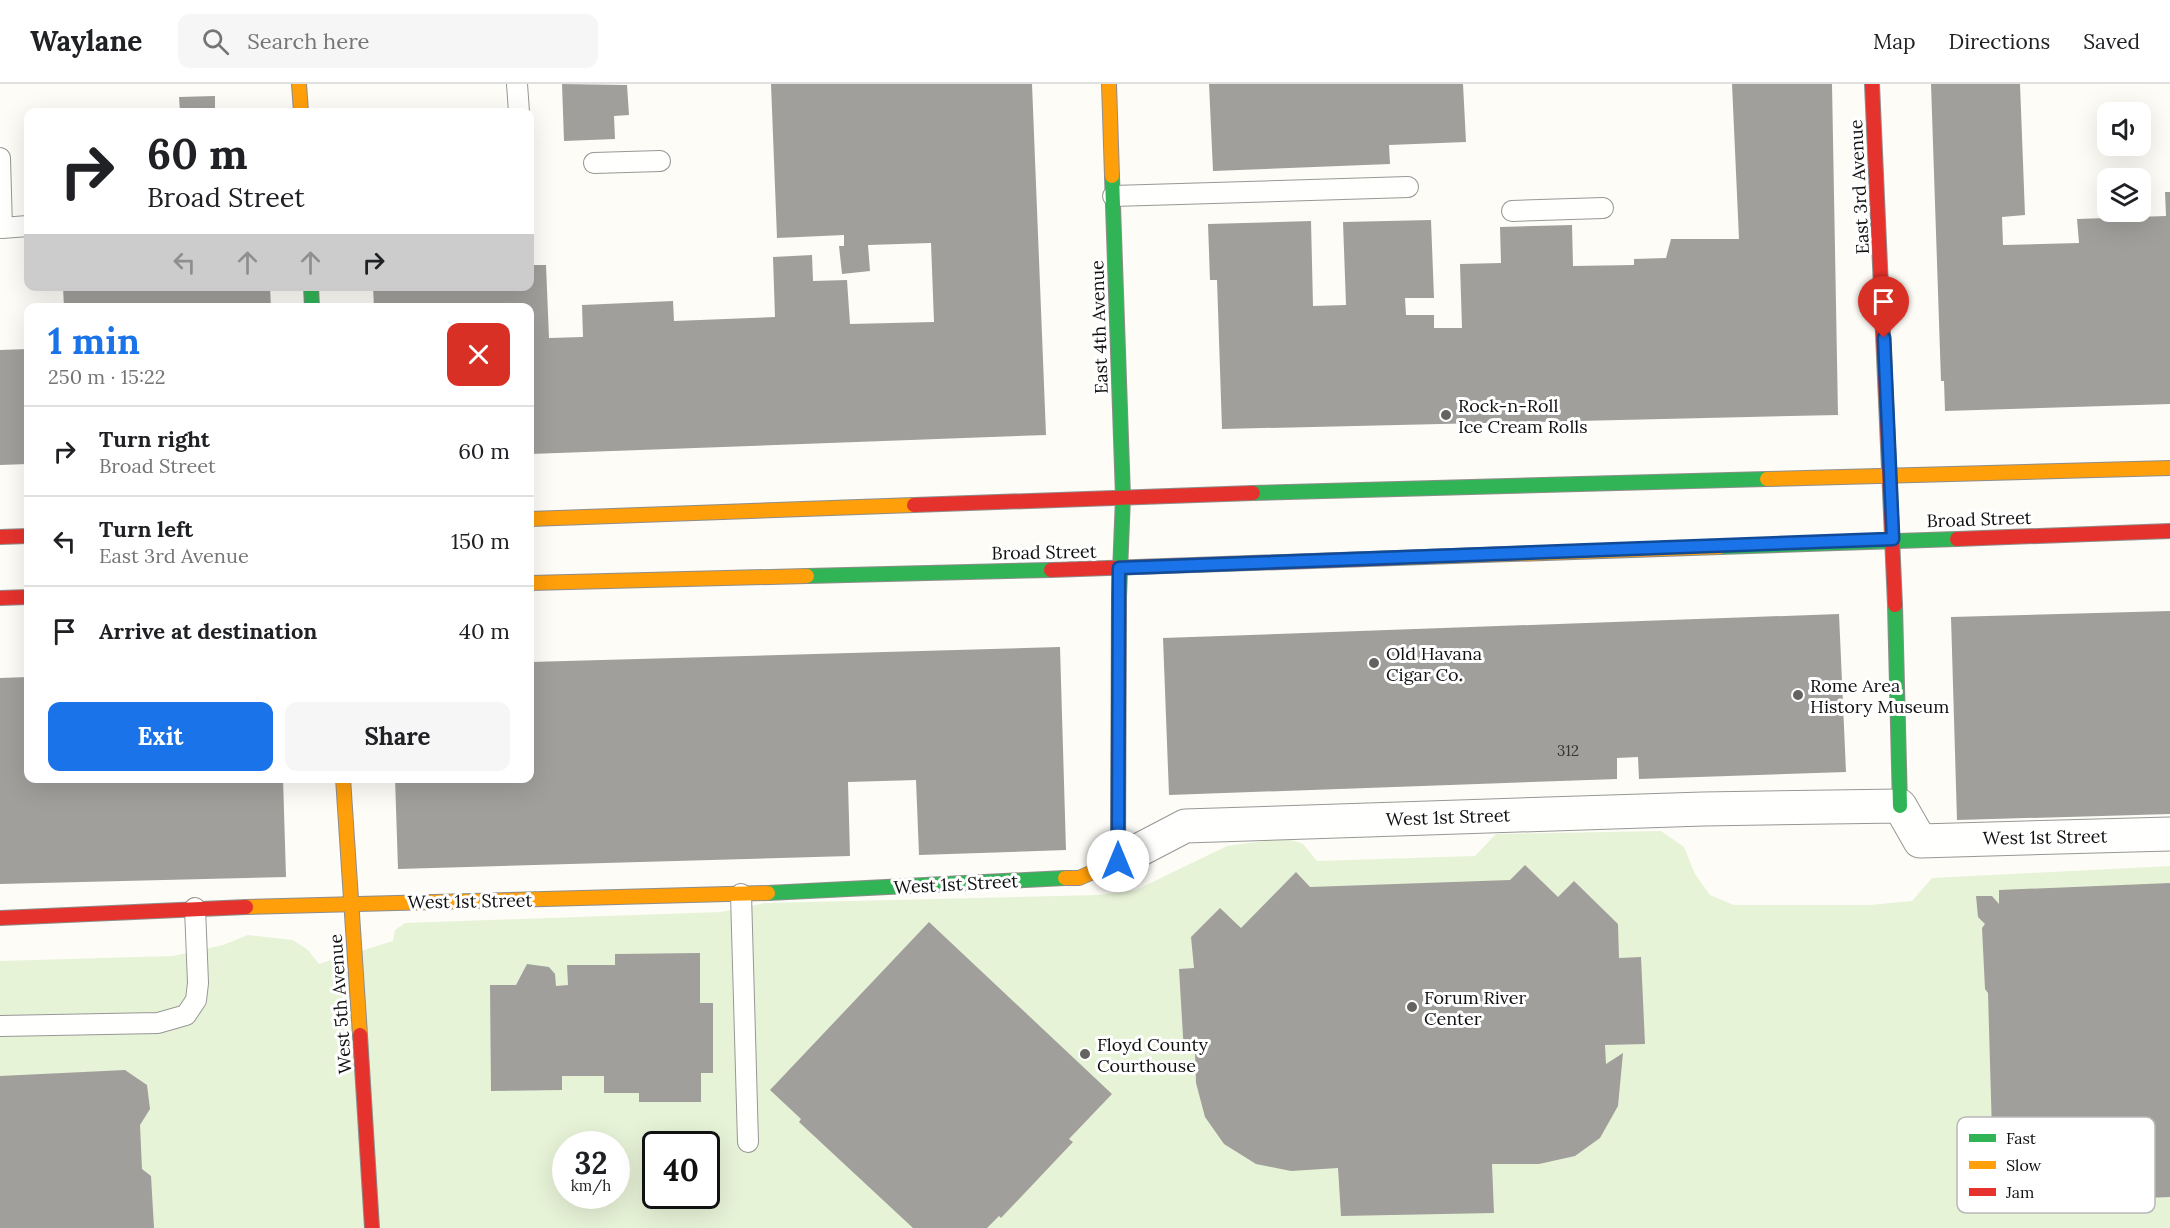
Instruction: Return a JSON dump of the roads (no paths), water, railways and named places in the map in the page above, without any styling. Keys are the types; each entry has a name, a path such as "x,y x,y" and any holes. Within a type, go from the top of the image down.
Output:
{"main road":[{"path":"299,84 301,108"},
{"name":"East 4th Avenue","path":"1109,84 1123,497 1119,568 1118,861"},
{"name":"East 3rd Avenue","path":"1872,84 1891,477 1900,806"},
{"path":"534,519 1123,497 2170,468"},
{"name":"Broad Street","path":"534,582 1119,568 2170,531"},
{"path":"0,537 24,536"},
{"path":"0,598 24,597"},
{"name":"West 5th Avenue","path":"343,783 372,1228"},
{"name":"West 1st Street","path":"0,918 195,908 741,894 1079,878 1118,861"}],"street":[{"name":"West 1st Street","path":"1118,861 1185,826 1692,809 1900,806 1920,841 2170,834"}],"lane":[{"path":"517,84 519,108"},
{"path":"0,158 2,228 24,226"},
{"path":"594,163 660,161"},
{"path":"1113,196 1408,187"},
{"path":"1512,212 1603,208"},
{"path":"741,894 748,1142"},
{"path":"0,1026 158,1023 186,1016 196,1000 198,983 195,908"}],"place":[{"name":"Rock-n-Roll Ice Cream Rolls","path":"1446,415"},
{"name":"Old Havana Cigar Co.","path":"1374,663"},
{"name":"Rome Area History Museum","path":"1798,695"},
{"name":"Forum River Center","path":"1412,1007"},
{"name":"Floyd County Courthouse","path":"1085,1054"}]}
